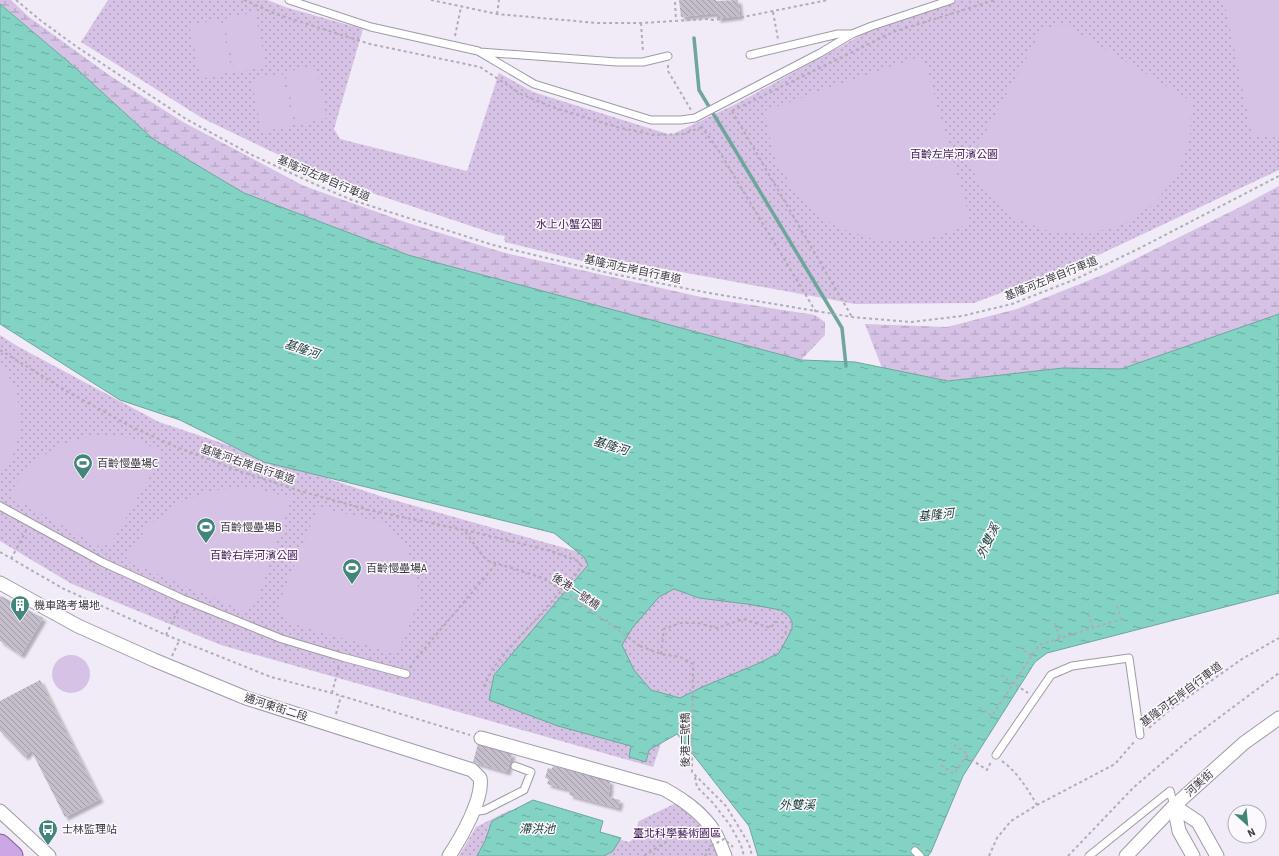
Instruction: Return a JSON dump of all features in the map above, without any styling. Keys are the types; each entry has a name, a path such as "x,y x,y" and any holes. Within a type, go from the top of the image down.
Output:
{"main road":[{"path":"0,845 12,856"}],"street":[{"name":"通河東街二段","path":"0,583 78,626 154,660 246,698 472,770 480,778 482,786 464,833 450,856"},
{"name":"河美街","path":"1126,856 1174,806 1244,743 1279,718"},
{"path":"481,738 664,789 683,800 698,812 729,852"},
{"path":"1174,806 1180,831 1193,856"},
{"path":"1174,806 1198,822 1217,856"},
{"path":"0,811 49,856"}],"lane":[{"path":"289,0 371,27 478,51 617,62 643,62 668,56"},
{"path":"478,51 534,84 578,98 651,120 666,121 695,118 820,53 852,34 951,0"},
{"path":"750,55 838,34 852,34"},
{"path":"0,506 102,562 183,599 282,639 406,674"},
{"path":"996,756 1051,674 1072,666 1129,658 1140,735"},
{"path":"472,812 485,810 524,790 532,772 515,766"},
{"path":"1089,856 1170,791 1174,806"}],"path":[{"name":"基隆河左岸自行車道","path":"16,0 77,47 186,120 252,155 352,200 493,245 583,267 816,312 852,317 911,322 962,316 1012,304 1076,278 1138,249 1279,176"},
{"path":"244,0 276,14 370,44 480,67 521,94 552,107 618,127 653,135 683,134 702,127"},
{"path":"431,0 497,14 597,23 641,24 707,19 713,20 773,12 828,0"},
{"path":"497,14 499,0"},
{"path":"732,111 893,32 995,0"},
{"path":"675,2 676,21"},
{"path":"453,45 461,7"},
{"path":"773,12 780,48"},
{"path":"641,24 643,62"},
{"path":"668,56 668,71 695,118 718,151 816,312"},
{"path":"727,102 852,317"},
{"name":"基隆河右岸自行車道","path":"0,350 70,393 130,426 174,446 239,471 300,491 369,510 464,530 551,551 578,561 580,566 578,572 493,668 482,690"},
{"path":"11,559 30,523"},
{"path":"406,674 414,661 496,564 486,560 464,530"},
{"path":"0,552 64,589 166,635 271,677 332,693 481,738"},
{"name":"後港一號橋","path":"496,564 540,577 560,588 640,646 661,654"},
{"path":"166,635 183,599"},
{"path":"980,707 992,716 1039,645 1121,619 1117,606"},
{"path":"1088,614 1093,628"},
{"path":"661,654 664,629 680,623 698,623 717,628 743,618 770,628 775,622 782,622 785,624 787,630 786,634 781,639"},
{"path":"1055,623 1060,638"},
{"name":"基隆河右岸自行車道","path":"989,856 997,838 1011,821 1037,805 1115,764 1140,735 1171,709 1242,659 1279,638"},
{"path":"1019,647 1032,656"},
{"name":"後港二號橋","path":"661,654 680,657 693,664 692,772 726,806 749,844 752,856"},
{"path":"332,693 342,657"},
{"path":"1068,856 1134,787 1189,740 1279,673"},
{"path":"1001,675 1035,698"},
{"path":"317,720 321,709 337,714 341,696"},
{"path":"941,764 954,774 968,754 951,743"},
{"path":"966,756 986,770 996,756 1014,770 1024,783 1037,805"},
{"path":"695,776 697,787 714,803 730,825 741,846 744,856"},
{"path":"644,856 675,836 715,833"},
{"path":"705,856 711,846 724,839 729,852"}],"green space":[{"path":"0,0 11,0 29,17 109,75 183,122 304,186 408,223 505,253 701,297 815,315 825,322 825,335 801,360 408,255 244,193 153,139 78,70 0,4"},
{"name":"百齡左岸河濱公園","path":"108,0 267,0 288,8 363,29 334,129 340,139 467,171 499,73 533,92 671,135 736,104 874,28 951,0 1279,0 1279,170 1090,259 974,303 855,304 622,261 619,270 505,242 505,236 327,178 202,118 81,42"},
{"path":"1224,0 1279,0 1279,135 1252,136"},
{"path":"255,12 266,66 235,73 223,19"},
{"path":"221,19 232,72 201,79 189,25"},
{"path":"1064,24 1191,101 1190,138 1178,173 1155,203 1124,224 1089,234 1051,232 1016,219 988,195 968,164 1042,29"},
{"path":"918,57 924,59 971,223 925,240 879,241 836,227 800,199 775,160 764,111"},
{"path":"316,66 327,118 296,125 285,72"},
{"path":"282,73 294,125 262,132 251,80"},
{"path":"1279,186 1279,314 1121,369 1063,368 948,381 882,368 865,324 947,327 1017,309 1105,274"},
{"name":"百齡右岸河濱公園","path":"0,335 17,346 159,422 383,497 796,613 792,637 779,661 667,726 653,767 221,645 72,584 0,541"},
{"path":"0,364 13,383 20,408 20,434 12,458 0,474"},
{"name":"百齡慢壘場C","path":"94,435 131,438 164,452 111,544 100,547 8,495 29,466 59,445"},
{"name":"百齡慢壘場B","path":"254,488 292,498 255,605 243,611 125,560 147,527 178,503 215,490"},
{"name":"百齡慢壘場A","path":"318,507 385,523 405,544 416,571 420,599 397,654 286,622 278,605"},
{"path":"67,655 75,655 85,660 89,667 89,681 85,688 75,693 67,693 57,688 55,685 52,678 52,670 57,660 60,658"},
{"name":"臺北科學藝術園區","path":"678,802 709,833 720,856 459,856 476,827 510,810 629,842 632,840 639,821"}],"water":[{"path":"0,4 78,70 153,139 244,193 408,255 801,360 855,362 948,381 1063,368 1121,369 1279,314 1279,593 1047,653 1035,662 963,776 928,856 758,856 749,826 677,734 649,750 646,762 629,757 631,746 558,726 489,700 494,675 588,565 584,557 554,533 264,462 180,420 120,400 0,324","holes":["674,589 699,598 781,610 789,616 792,622 792,629 779,653 680,698 651,690 634,670 622,645 633,627 659,597"]},
{"name":"滯洪池","path":"533,800 603,821 600,832 621,838 613,851 604,856 477,856 485,841 492,821"}],"building":[{"path":"679,0 738,0 740,16 717,19 717,13 681,17"},
{"name":"機車路考場地","path":"1,596 43,618 21,655 0,641"},
{"path":"40,680 100,799 65,817 31,750 25,757 0,731 0,701"},
{"path":"478,744 512,754 507,772 473,762"},
{"path":"553,766 610,781 608,797 620,800 618,808 569,795 571,790 547,784 549,779 545,778 548,768 552,769"}],"waterway":[{"path":"694,38 699,90 842,328 846,366"}],"place":[{"name":"百齡慢壘場C","path":"83,480"},
{"name":"百齡慢壘場B","path":"206,544"},
{"name":"百齡慢壘場A","path":"352,585"},
{"name":"機車路考場地","path":"20,622"},
{"name":"士林監理站","path":"48,846"}],"park label":[{"name":"水上小蟹公園","path":"569,224"}],"water label":[{"name":"基隆河","path":"302,349"},
{"name":"基隆河","path":"611,446"},
{"name":"基隆河","path":"936,515"},
{"name":"外雙溪","path":"988,541"},
{"name":"外雙溪","path":"797,805"}]}
